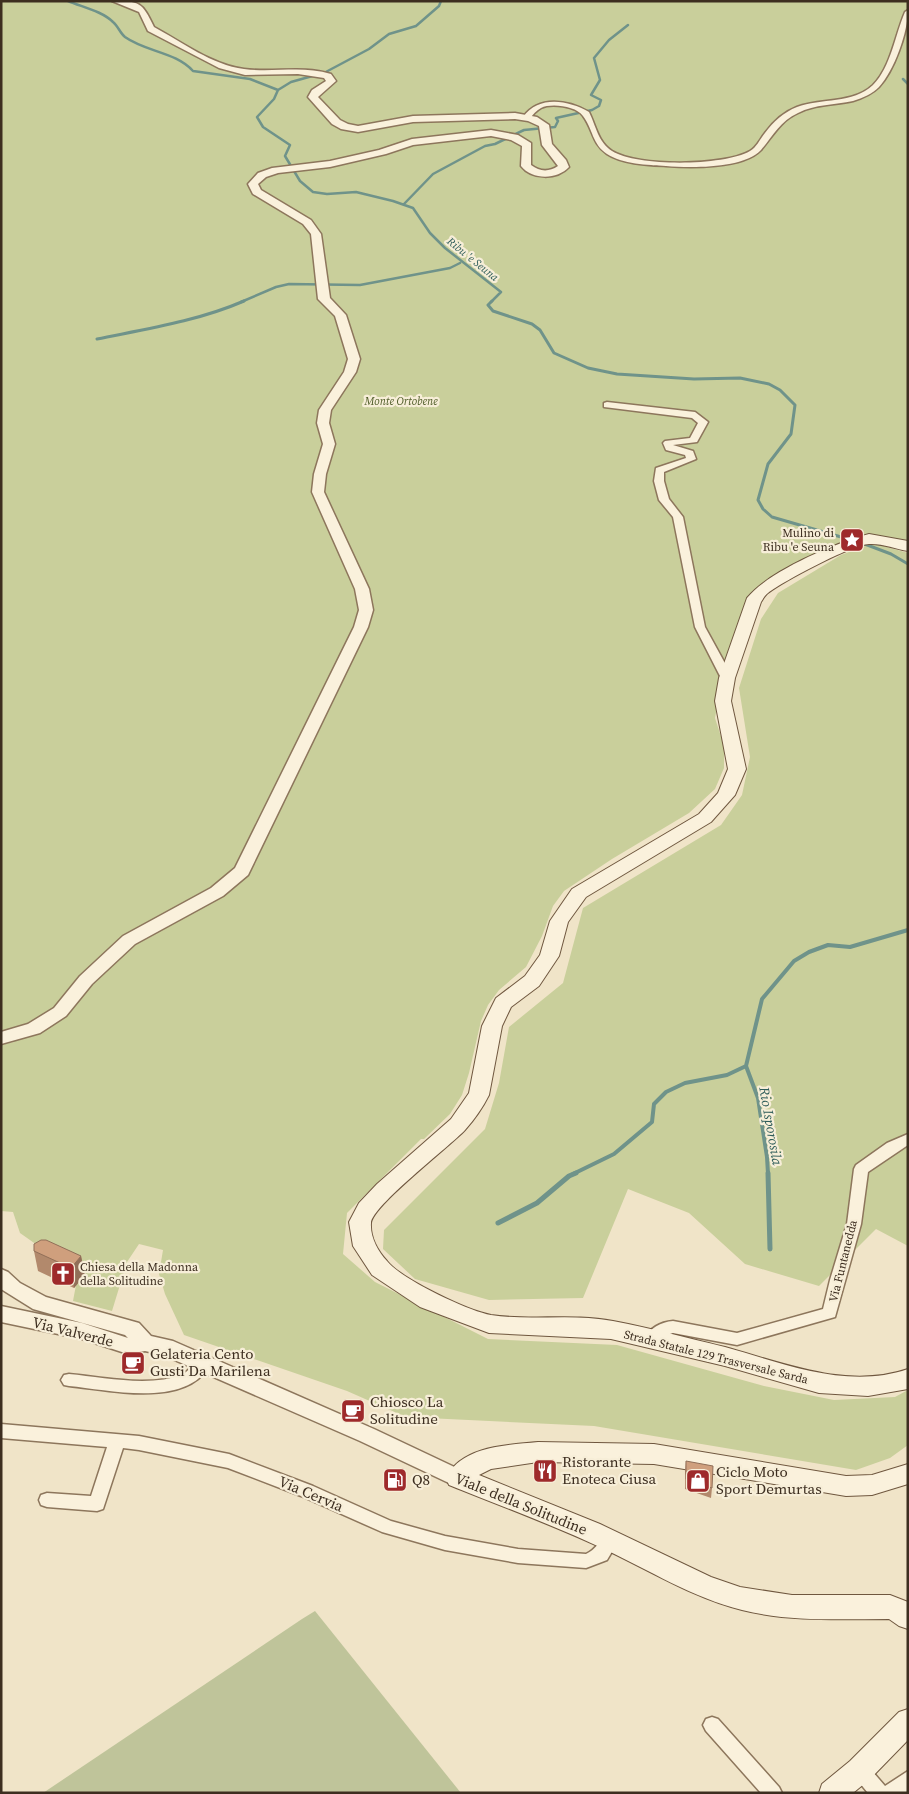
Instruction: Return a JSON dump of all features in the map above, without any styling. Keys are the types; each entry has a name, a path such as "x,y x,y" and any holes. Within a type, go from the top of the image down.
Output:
{"main road":[{"name":"Strada Statale 129 Trasversale Sarda","path":"908,546 869,539 830,552 762,590 753,601 727,678 723,701 737,769 726,795 705,818 579,893 559,921 549,956 532,981 503,1003 492,1026 479,1095 458,1124 385,1190 367,1209 360,1222 364,1246 380,1269 428,1301 464,1316 490,1324 611,1330 819,1383 868,1386 908,1379"},
{"path":"458,1478 470,1468 486,1459 547,1452 654,1454 846,1486 872,1485 908,1474"},
{"name":"Viale della Solitudine","path":"458,1478 611,1540 653,1562 720,1592 760,1603 806,1606 890,1607 908,1618"},
{"path":"832,1793 860,1770 908,1721"}],"street":[{"path":"1,1038 34,1029 60,1012 86,980 129,940 217,892 242,871 361,627 366,610 362,589 318,492 320,474 328,444 323,423 325,410 350,372 354,359 340,315 324,299 316,234 307,222 257,192 253,184 262,175 276,170 315,166 382,152 412,142 484,134 509,136 527,145 526,166 528,169 538,173 557,172 564,167 564,164 549,149 545,127 538,120 527,117 413,119 358,129 345,127 336,122 313,97 315,92 331,81 328,76 318,72 245,72 228,70 151,29 147,24 144,13 138,7 116,1"},
{"path":"527,117 534,109 546,105 566,105 583,112 600,146 606,152 616,156 690,165 730,160 752,153 760,146 780,120 803,107 860,96 877,85 887,67 908,12"},
{"path":"607,405 687,413 695,415 703,422 694,440 668,443 669,448 690,454 691,459 658,470 659,481 664,500 678,516 700,627 727,678"},
{"name":"Via Funtanedda","path":"652,1339 665,1328 673,1327 737,1339 830,1313 837,1280 854,1224 861,1169 892,1147 908,1139"},
{"path":"1,1277 13,1288 40,1303 132,1330 145,1343"},
{"name":"Via Valverde","path":"1,1314 82,1331 128,1346 145,1343"},
{"name":"Viale della Solitudine","path":"145,1343 166,1347 367,1435 458,1478"},
{"path":"69,1380 156,1388 190,1378 203,1363"},
{"name":"Via Cervia","path":"1,1432 139,1443 230,1461 307,1491 388,1527 445,1543 518,1556 586,1561 601,1554 611,1540"},
{"path":"47,1500 97,1504 117,1441"},
{"path":"712,1725 773,1793"},
{"path":"860,1770 880,1793"},
{"path":"890,1793 908,1780"}],"green space":[{"name":"Monte Ortobene","path":"1,1 908,1 908,542 879,537 777,575 760,585 750,597 724,668 715,718 724,746 724,768 715,789 689,813 612,859 564,891 553,906 542,936 526,967 499,990 488,1005 481,1021 462,1095 450,1114 424,1139 421,1139 347,1213 343,1254 375,1282 488,1339 617,1345 764,1386 834,1400 895,1397 908,1390 908,1445 890,1458 856,1470 594,1426 406,1417 347,1391 184,1335 165,1294 159,1274 163,1250 139,1244 127,1262 112,1311 73,1301 76,1285 54,1257 20,1233 13,1212 1,1211 1,1045 14,1042 1,1033"},
{"path":"873,543 908,553 908,1246 876,1229 819,1286 745,1264 689,1213 628,1189 583,1298 489,1300 415,1279 383,1249 384,1230 485,1129 499,1083 509,1027 563,983 583,908 721,825 742,795 750,757 739,688 761,619 778,593 841,555"},
{"path":"315,1611 461,1793 43,1793 302,1619"}],"building":[{"path":"41,1240 46,1240 81,1256 71,1268 34,1251 34,1244"},
{"path":"686,1461 713,1466 712,1488 686,1479"}],"waterway":[{"name":"Ribu 'e Seuna","path":"68,1 103,15 115,24 125,37 133,42 170,56 193,71 250,79 278,90"},
{"path":"322,74 369,49 389,34 416,26 439,6 441,1"},
{"path":"404,204 433,174 485,146 495,144 524,130 555,127 558,121 556,118 592,110 599,106 601,100 591,95 600,80 594,58 609,40 628,25"},
{"path":"278,90 291,82 316,75"},
{"path":"903,79 908,84"},
{"name":"Ribu 'e Seuna","path":"278,90 274,99 257,117 263,127 290,145 285,156 300,181 313,192 327,194 356,192 413,208 430,233 445,248 501,292 488,305 493,311 532,324 540,330 554,353 588,368 617,374 694,379 740,378 769,384 780,390 795,405 791,434 768,464 758,500 763,509 772,517 855,541"},
{"path":"241,302 276,287 289,284 360,285 450,268 460,263"},
{"path":"97,339 190,319 244,301"},
{"name":"Ribu 'e Seuna","path":"862,543 891,554 908,564"},
{"name":"Rio Isporosila","path":"746,1066 762,999 794,961 809,952 828,945 850,947 908,930"},
{"path":"573,1174 614,1154 652,1122 654,1104 666,1092 685,1083 727,1075 746,1066"},
{"name":"Rio Isporosila","path":"746,1066 758,1098 768,1174"},
{"path":"498,1223 537,1203 569,1176 576,1173"},
{"name":"Rio Isporosila","path":"768,1173 770,1249"}],"place":[{"name":"Mulino di Ribu 'e Seuna","path":"852,540"},
{"name":"Chiesa della Madonna della Solitudine","path":"63,1274"},
{"name":"Gelateria Cento Gusti Da Marilena","path":"133,1363"},
{"name":"Chiosco La Solitudine","path":"353,1411"},
{"name":"Ristorante Enoteca Ciusa","path":"545,1471"},
{"name":"Q8","path":"395,1480"},
{"name":"Ciclo Moto Sport Demurtas","path":"698,1481"}]}
